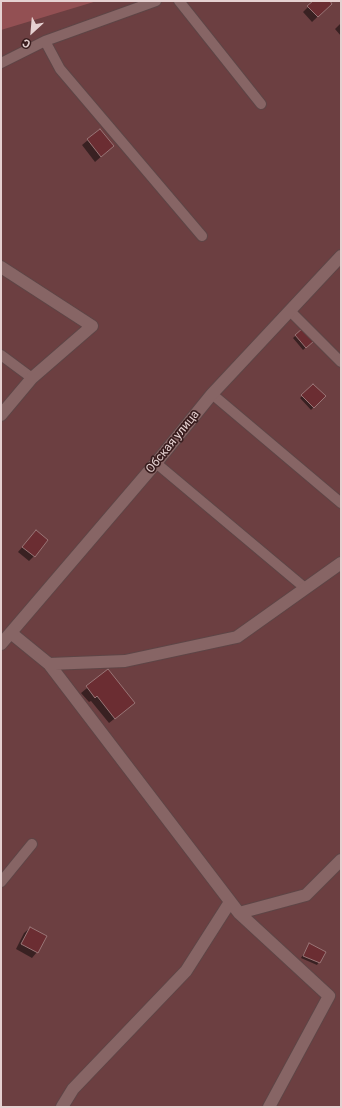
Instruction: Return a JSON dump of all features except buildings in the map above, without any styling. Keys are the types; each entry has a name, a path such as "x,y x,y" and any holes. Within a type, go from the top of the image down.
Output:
{"street":[{"name":"Обская улица","path":"1,644 156,463 212,394 341,256"},
{"path":"1,267 92,326 32,378 1,415"},
{"path":"49,664 125,661 237,636 341,563"},
{"path":"11,633 49,664 239,913 329,996 269,1107"},
{"path":"239,913 306,895 341,860"},
{"path":"62,1107 73,1089 186,971 230,902"}],"lane":[{"path":"1,63 45,41 156,1"},
{"path":"179,1 261,104"},
{"path":"45,41 60,69 202,236"},
{"path":"290,311 341,362"},
{"path":"1,355 32,378"},
{"path":"212,394 341,503"},
{"path":"156,463 305,588"},
{"path":"1,882 32,844"}],"shaded area":[{"path":"1,1 341,1 341,1107 1,1107"},
{"path":"1,1 97,1 1,30"}]}
